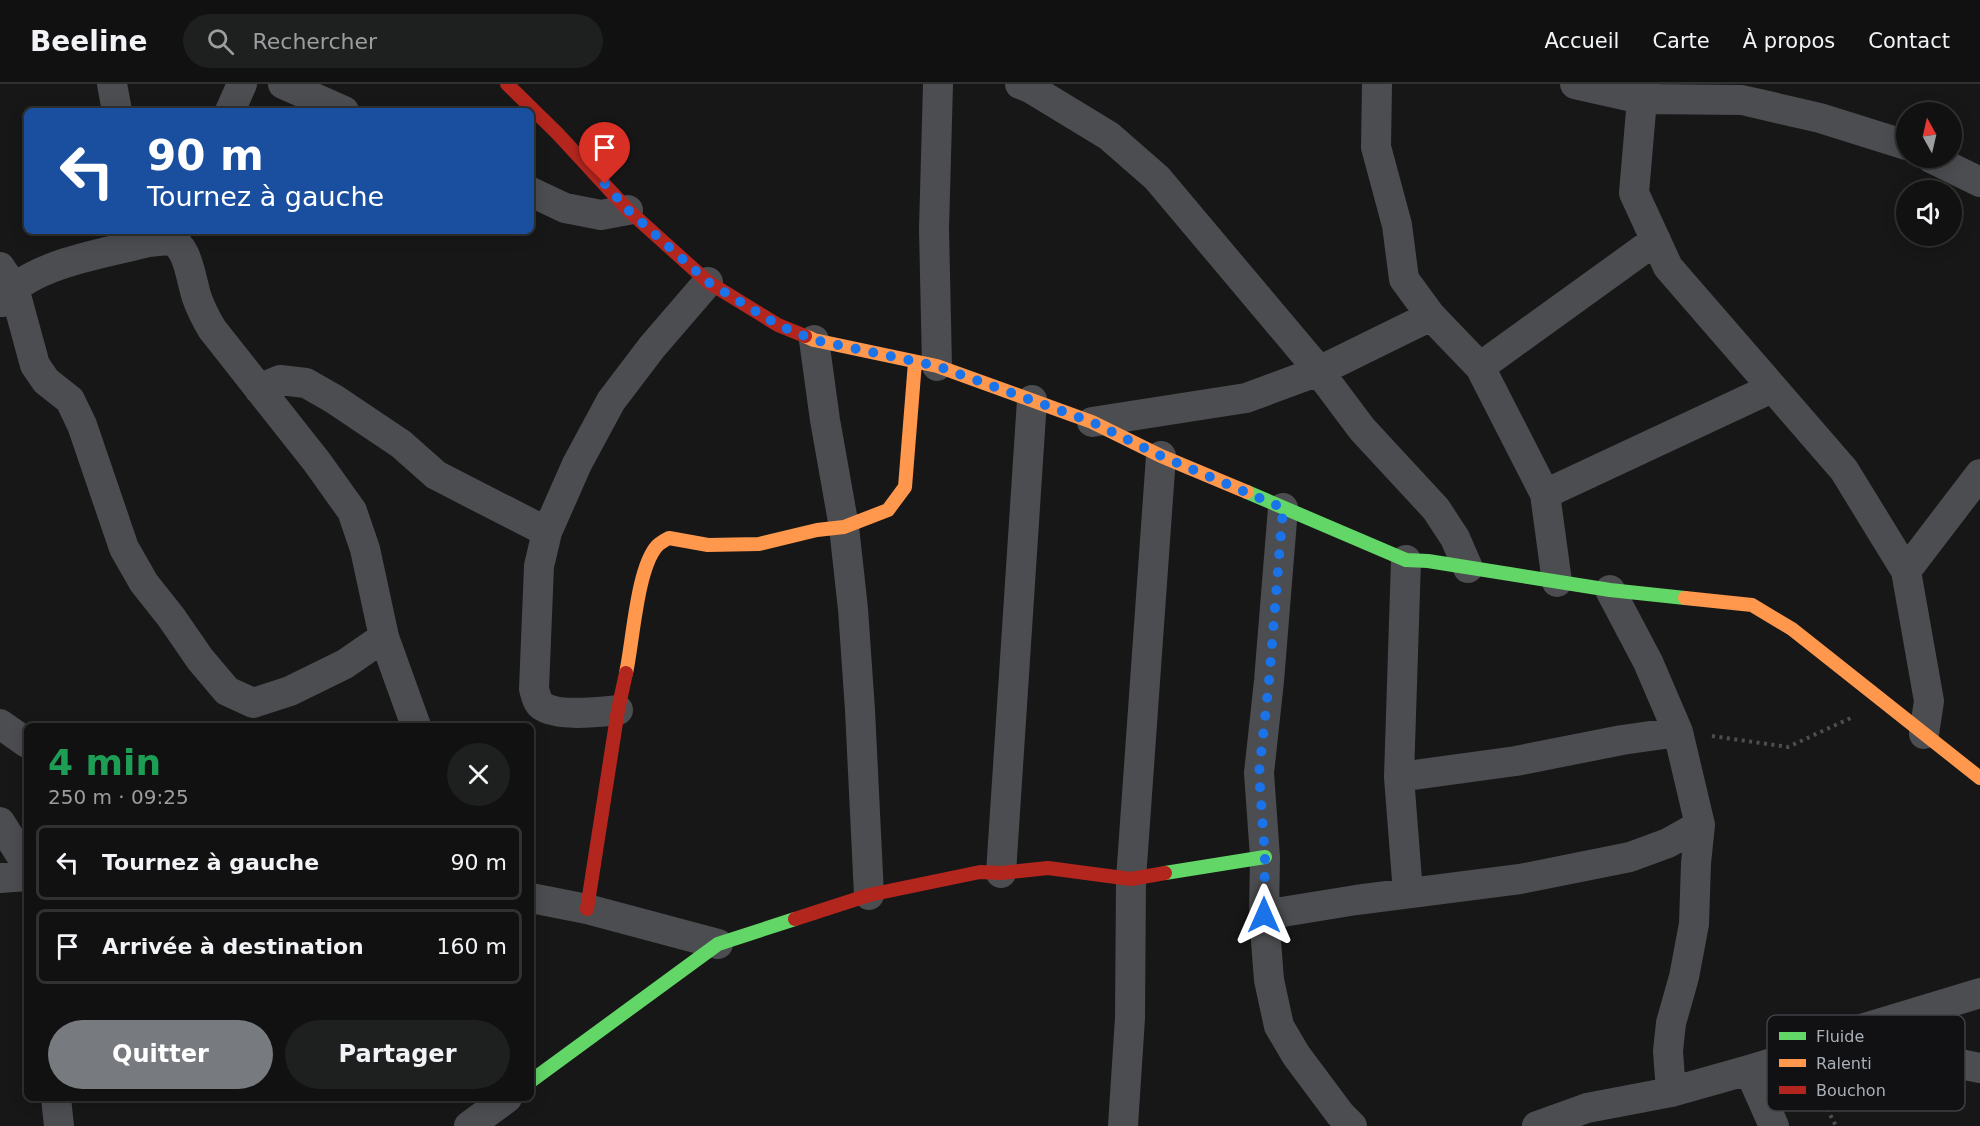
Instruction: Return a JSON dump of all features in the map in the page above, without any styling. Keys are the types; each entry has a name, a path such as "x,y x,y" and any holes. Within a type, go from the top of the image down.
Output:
{"street":[{"path":"112,84 116,108"},
{"path":"231,108 242,84"},
{"path":"283,84 337,108"},
{"path":"507,84 531,108"},
{"path":"587,909 618,710 631,651 641,585 650,557 658,545 669,538 708,545 759,544 817,530 844,527 888,510 905,487 926,364 934,229 938,84"},
{"path":"1020,84 1109,136 1157,178 1190,214 1319,371 1362,429 1436,509 1455,538 1468,568"},
{"path":"1377,84 1376,147 1397,225 1404,279 1431,316 1480,368 1545,494 1557,582"},
{"path":"1575,84 1742,100 1820,118 1896,142"},
{"path":"1644,92 1634,194 1668,267 1844,470 1906,571 1929,701 1924,734"},
{"path":"534,110 628,210 708,282 778,325 814,340 926,364 1092,422 1161,456 1406,560 1428,561 1610,590 1752,605 1792,629 1980,778"},
{"path":"1951,168 1980,182"},
{"path":"534,193 565,208 601,215 628,210"},
{"path":"384,637 345,664 290,692 253,702 227,691 200,659 144,583 124,548 82,425 70,400 46,381 35,364 5,286 47,270 161,236 181,248 204,315 230,353 352,511 365,549 384,637 415,723"},
{"path":"1480,368 1656,240"},
{"path":"618,710 579,714 547,708 540,705 536,698 534,690 537,595 547,532 577,464 611,401 652,347 708,282"},
{"path":"1092,422 1246,398 1319,371 1431,316"},
{"path":"814,340 825,420 844,527 853,609 869,895"},
{"path":"259,389 280,380 306,383 401,444 436,475 547,532"},
{"path":"1545,494 1772,387"},
{"path":"1001,873 1032,400"},
{"path":"1123,1126 1130,1018 1131,879 1161,456"},
{"path":"1906,571 1980,474"},
{"path":"1283,508 1259,773 1265,857 1264,915 1269,980 1279,1026 1296,1055 1340,1114 1352,1126"},
{"path":"1406,560 1399,777 1408,893"},
{"path":"1610,590 1648,662 1678,732 1700,825 1694,924 1684,977 1671,1023 1668,1051 1671,1092"},
{"path":"0,724 24,741"},
{"path":"1399,777 1516,761 1622,740 1678,732"},
{"path":"0,822 24,860"},
{"path":"1264,915 1408,893 1521,879 1630,857 1668,843 1700,825"},
{"path":"534,1079 718,944 869,895 980,872 1001,873 1048,868 1131,879 1265,857"},
{"path":"0,878 24,876"},
{"path":"534,899 587,909 718,944"},
{"path":"1907,1015 1980,993"},
{"path":"1537,1126 1587,1108 1671,1092 1767,1064"},
{"path":"1965,1065 1980,1068"},
{"path":"1749,1070 1767,1110"},
{"path":"56,1101 59,1126"},
{"path":"469,1126 503,1101"},
{"path":"1767,1111 1774,1126"}],"path":[{"path":"1678,732 1788,747 1885,703"},
{"path":"1828,1111 1836,1126"}],"traffic: fast":[{"path":"1247,492 1406,560 1428,561 1610,590 1685,598"},
{"path":"1165,873 1265,857"},
{"path":"534,1079 718,944 795,919"}],"traffic: slow":[{"path":"805,336 814,340 937,366 1092,422 1161,456 1247,492"},
{"path":"626,673 640,587 650,556 664,541 669,538 708,545 759,544 817,530 844,527 888,510 905,487 915,362"},
{"path":"1685,598 1752,605 1792,629 1980,778"}],"traffic: jam":[{"path":"507,84 531,108"},
{"path":"534,110 628,210 708,282 778,325 805,336"},
{"path":"587,909 618,710 626,673"},
{"path":"795,919 869,895 980,872 1001,873 1048,868 1131,879 1165,873"}],"route":[{"path":"605,184 628,210 708,282 778,325 814,340 937,366 1092,422 1161,456 1283,508 1259,773 1265,857 1264,915"}]}
